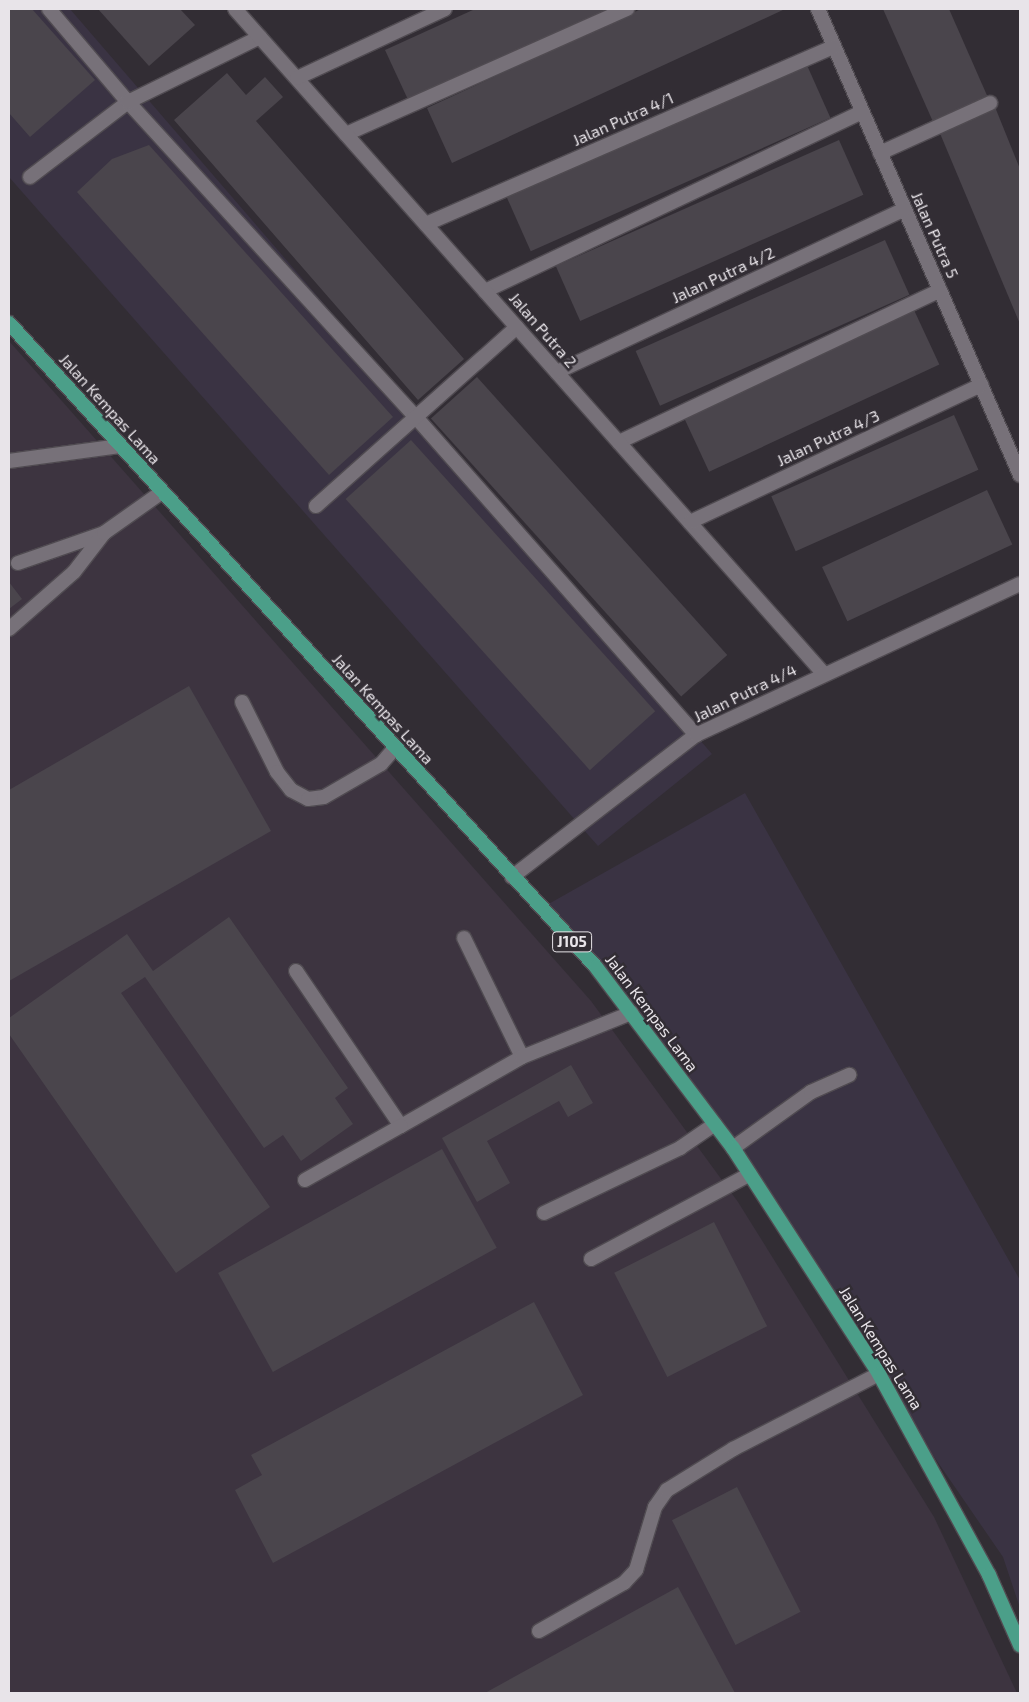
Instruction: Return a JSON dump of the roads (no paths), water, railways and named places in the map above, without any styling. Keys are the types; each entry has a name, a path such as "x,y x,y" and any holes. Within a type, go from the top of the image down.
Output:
{"main road":[{"name":"Jalan Kempas Lama","path":"9,323 512,878 596,966 733,1148 878,1374 988,1575 1020,1645"}],"street":[{"path":"48,9 128,102 414,416 696,735"},
{"name":"Jalan Putra 2","path":"235,9 824,674"},
{"path":"296,78 445,9"},
{"path":"346,134 627,9"},
{"name":"Jalan Putra 5","path":"818,9 1020,474"},
{"path":"30,177 128,102 260,37"},
{"name":"Jalan Putra 4/1","path":"426,224 834,47"},
{"path":"880,154 990,103"},
{"path":"485,291 862,112"},
{"name":"Jalan Putra 4/2","path":"557,372 904,209"},
{"path":"619,442 940,290"},
{"path":"316,506 414,416 517,327"},
{"name":"Jalan Putra 4/3","path":"690,522 981,385"},
{"path":"9,461 120,446"},
{"path":"18,563 104,533 162,492"},
{"path":"9,629 74,572 104,533"},
{"name":"Jalan Putra 4/4","path":"512,878 696,735 1020,584"},
{"path":"242,702 277,772 291,790 308,799 324,797 381,764 395,748"},
{"path":"464,938 522,1058"},
{"path":"296,971 401,1126"},
{"path":"305,1180 522,1058 630,1013"},
{"path":"733,1148 811,1092 849,1075"},
{"path":"544,1213 680,1148 715,1124"},
{"path":"591,1259 750,1174"},
{"path":"539,1631 624,1583 636,1570 655,1507 667,1490 733,1449 878,1374"}]}
